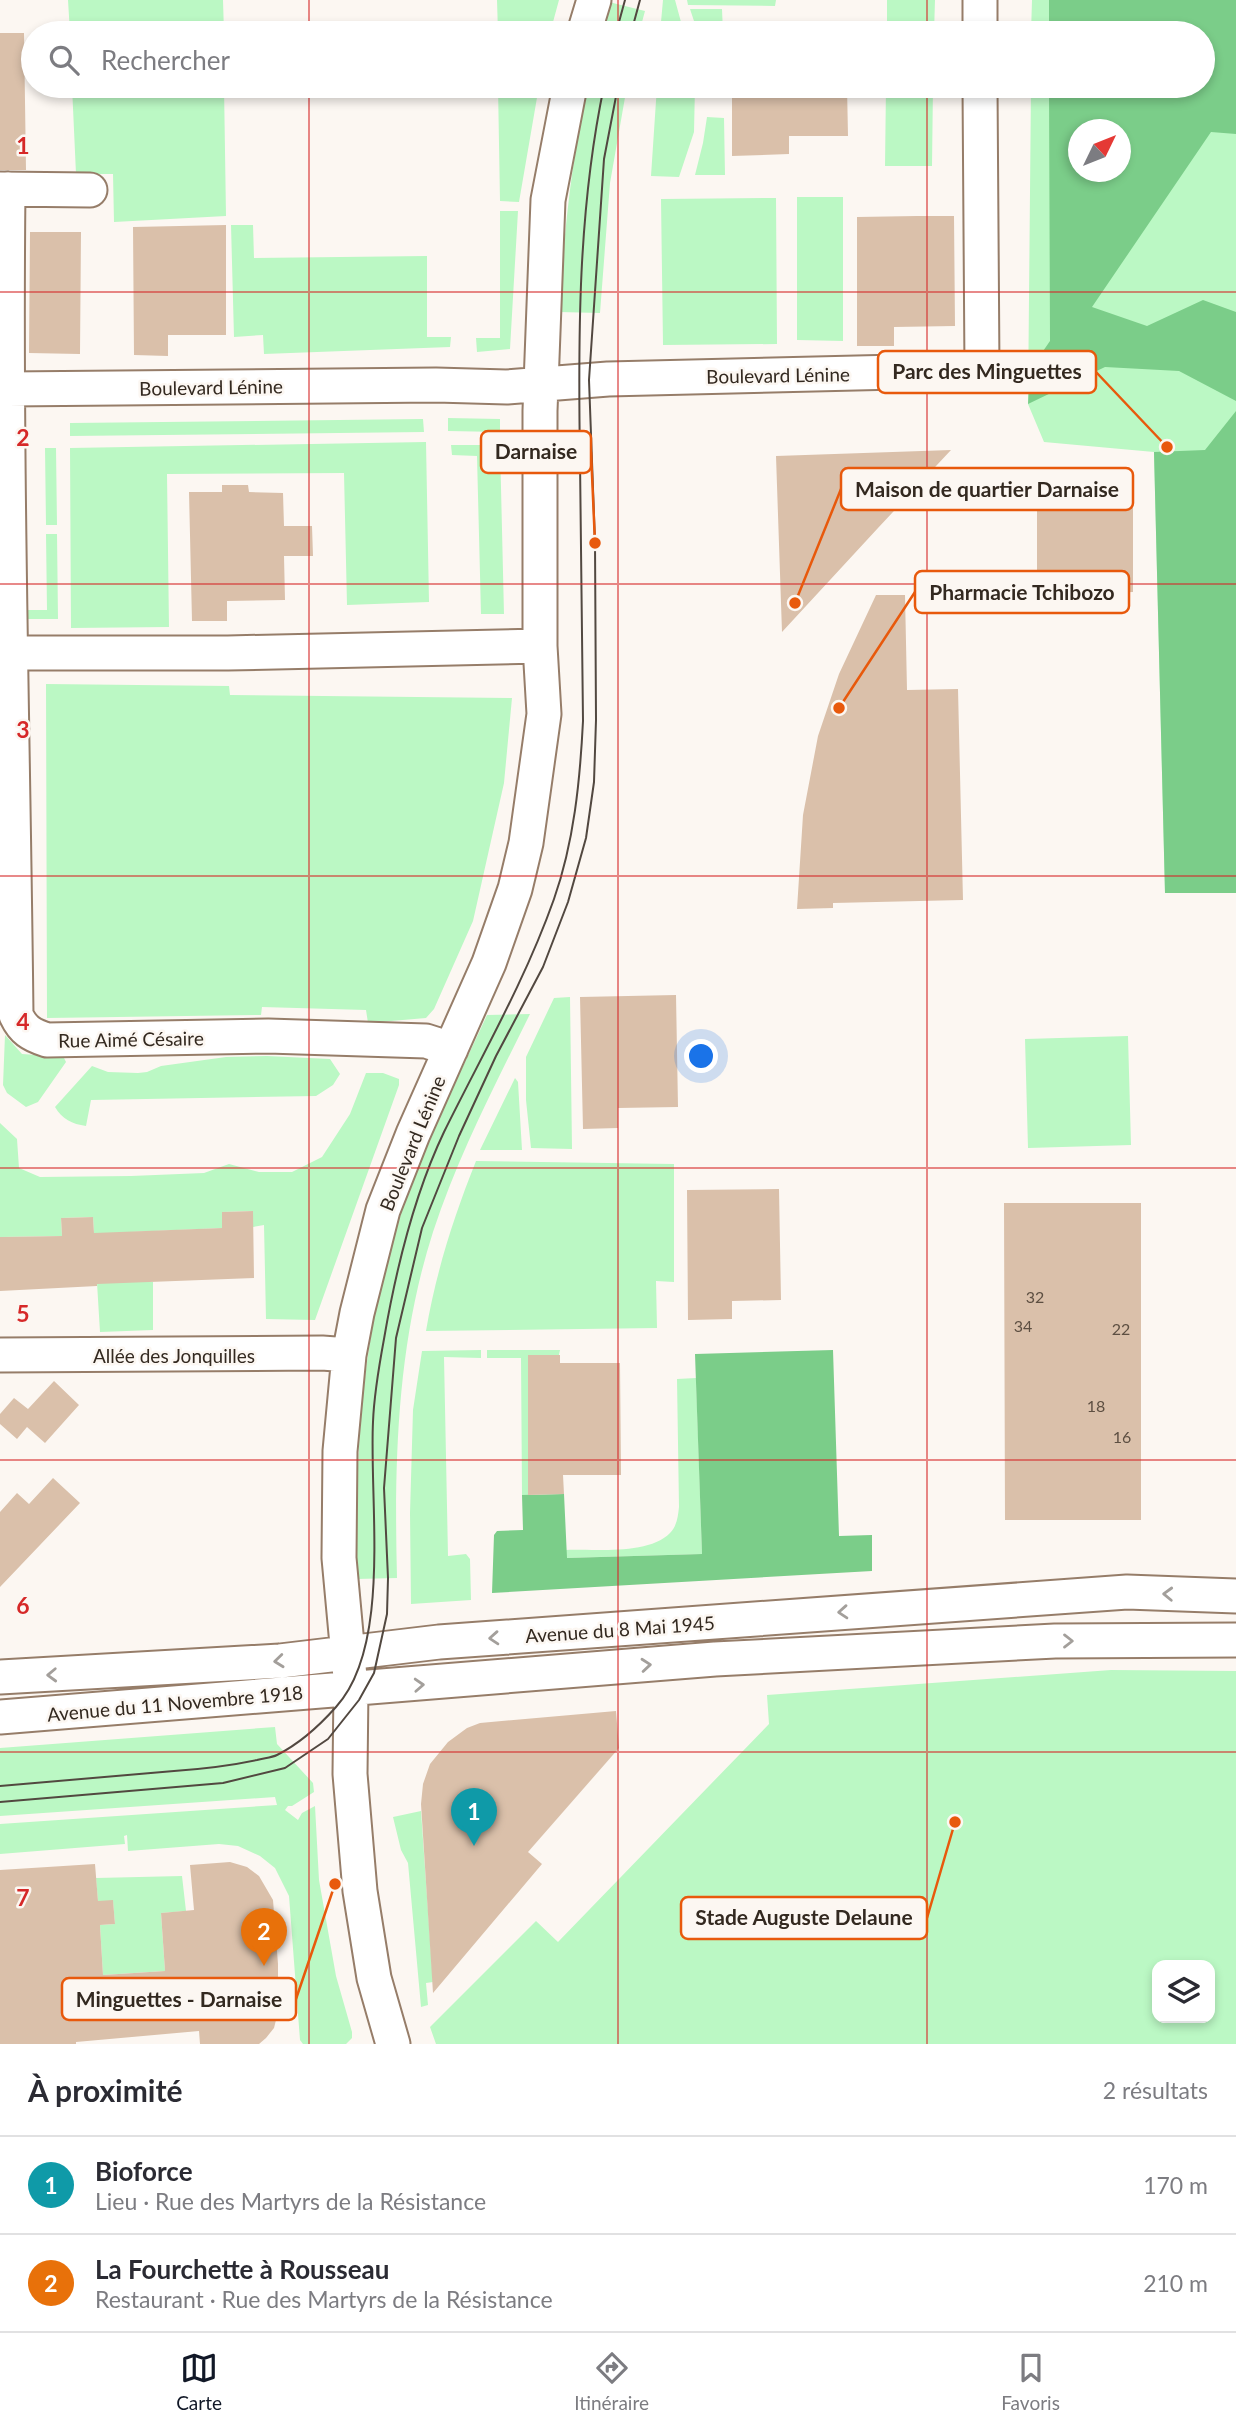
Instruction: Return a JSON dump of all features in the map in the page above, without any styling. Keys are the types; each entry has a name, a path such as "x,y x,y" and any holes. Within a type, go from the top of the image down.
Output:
{"street":[{"path":"588,21 594,0"},
{"path":"980,0 980,21"},
{"name":"Boulevard Lénine","path":"393,2044 374,1978 360,1891 350,1774 351,1688 341,1592 340,1451 349,1355 383,1210 412,1134 489,963 509,909 526,843 544,714 540,646 541,383 548,200 568,98"},
{"name":"Boulevard Lénine","path":"8,389 507,387 608,379 982,370 981,98"},
{"name":"Rue Aimé Césaire","path":"90,190 4,189 16,1015 21,1027 31,1035 47,1040 268,1036 426,1041 451,1049"},
{"path":"10,653 228,653 540,646"},
{"name":"Allée des Jonquilles","path":"0,1355 349,1355"},
{"name":"Avenue du 8 Mai 1945","path":"347,1652 439,1642 915,1615 1127,1592 1236,1596"},
{"name":"Avenue du 8 Mai 1945","path":"769,1657 795,1639 915,1615 997,1626 1032,1642"},
{"name":"Avenue du 8 Mai 1945","path":"351,1688 769,1657 1032,1642 1236,1640"},
{"name":"Avenue du 11 Novembre 1918","path":"0,1677 280,1661 347,1652"},
{"name":"Avenue du 11 Novembre 1918","path":"0,1717 351,1688"}],"green space":[{"path":"68,0 223,0 224,21 69,21"},
{"path":"497,0 559,0 553,21 498,21"},
{"path":"663,0 675,0 681,21 661,21"},
{"path":"687,0 776,0 775,6 688,5"},
{"path":"887,0 935,0 934,21 887,21"},
{"path":"1032,0 1236,0 1236,892 1165,893 1154,452 1044,442 1028,404 1031,98 1215,98 1215,21 1031,21"},
{"path":"1049,0 1236,0 1236,134 1211,132 1092,307 1147,326 1203,300 1236,312 1236,401 1179,371 1105,367 1028,404 1030,370 1050,341 1049,98 1215,98 1215,21 1049,21"},
{"path":"609,2 645,11 642,21 604,21"},
{"path":"690,9 722,9 722,21 694,21"},
{"path":"73,98 224,98 226,216 114,222 113,174 76,174"},
{"path":"498,98 537,98 519,202 500,201"},
{"path":"586,98 625,98 610,183 600,313 559,312 577,142"},
{"path":"656,98 695,98 694,132 679,177 651,176"},
{"path":"886,98 933,98 932,166 885,166"},
{"path":"707,117 724,118 725,175 695,175"},
{"path":"797,197 843,197 843,341 797,340"},
{"path":"776,198 777,344 663,345 661,199"},
{"path":"500,211 518,211 510,349 477,352 476,338 500,338"},
{"path":"231,225 253,225 254,258 427,256 427,337 451,337 450,347 264,354 263,335 234,337"},
{"path":"1236,411 1236,893 1165,893 1154,452 1205,450"},
{"path":"448,418 500,419 500,432 448,431"},
{"path":"423,419 424,432 70,436 70,423"},
{"path":"426,442 429,602 347,605 344,473 167,474 169,627 71,628 70,448"},
{"path":"451,445 500,445 504,614 481,614 477,456 452,455"},
{"path":"45,448 56,448 57,525 46,525"},
{"path":"46,534 57,534 58,619 22,619 23,610 47,610"},
{"path":"46,684 229,686 230,695 512,698 504,783 473,921 434,1009 426,1018 368,1023 366,1010 262,1007 261,1015 47,1018"},
{"path":"570,997 572,1149 531,1148 526,1100 526,1057 554,998"},
{"path":"530,1014 454,1176 421,1274 400,1403 396,1490 397,1578 357,1579 359,1442 368,1353 398,1221 428,1142 487,1015"},
{"path":"5,1035 22,1054 62,1054 66,1062 38,1102 26,1107 7,1093 3,1085"},
{"path":"1128,1036 1131,1145 1028,1148 1025,1039"},
{"path":"226,1057 330,1059 340,1074 333,1085 316,1096 91,1100 86,1126 68,1120 55,1107 92,1066 108,1072 138,1073 161,1066"},
{"path":"366,1073 383,1073 399,1079 399,1085 315,1320 266,1319 264,1225 253,1227 253,1211 222,1212 222,1228 131,1232 132,1282 153,1282 153,1330 100,1332 93,1217 61,1218 62,1236 0,1237 0,1123 17,1139 19,1168 40,1177 204,1173 229,1164 259,1172 292,1172 322,1157 350,1114"},
{"path":"515,1078 518,1082 522,1150 480,1150"},
{"path":"476,1161 674,1164 674,1282 656,1281 657,1328 426,1331 447,1244"},
{"path":"481,1350 481,1358 444,1357 448,1556 466,1554 470,1559 471,1600 411,1604 413,1410 422,1351"},
{"path":"487,1350 560,1350 528,1495 522,1495 521,1358 487,1358"},
{"path":"833,1350 839,1536 872,1535 872,1571 492,1593 494,1535 497,1531 523,1530 522,1495 564,1494 567,1558 702,1554 695,1354"},
{"path":"696,1378 702,1554 566,1558 566,1550 636,1548 661,1540 670,1533 677,1521 679,1507 677,1379"},
{"path":"1111,1670 1236,1671 1236,2044 436,2044 430,2027 536,1921 558,1942 769,1724 767,1695"},
{"path":"275,1727 277,1744 313,1783 314,1792 285,1810 298,1820 302,1813 315,1806 319,1880 336,1976 352,2032 352,2038 346,2044 303,2044 300,2040 289,1896 275,1868 260,1856 238,1846 219,1844 128,1851 127,1835 124,1836 125,1844 0,1854 0,1824 277,1805 275,1797 0,1816 0,1748"},
{"path":"421,1811 433,1982 426,1983 428,2005 421,2007 408,1863 401,1850 393,1817"},
{"path":"182,1876 186,1911 161,1913 165,1971 103,1975 100,1925 115,1924 113,1901 98,1901 96,1878"}],"building":[{"path":"0,33 21,33 21,98 25,98 26,170 0,170"},
{"path":"732,98 847,98 848,136 789,136 789,154 732,156"},
{"path":"954,216 955,326 894,327 894,346 857,346 857,217"},
{"path":"226,225 226,335 168,335 168,356 134,355 133,227"},
{"path":"30,232 81,232 80,354 29,353"},
{"path":"951,450 878,528 782,632 776,456"},
{"path":"1133,481 1133,592 1072,594 1073,612 1037,612 1037,484"},
{"path":"222,485 248,485 249,492 283,493 284,526 312,526 313,556 284,556 285,600 227,601 227,621 192,621 189,492 222,492"},
{"path":"876,595 905,595 907,690 958,689 963,900 833,903 833,908 797,909 803,815 818,736 839,674"},
{"path":"676,995 678,1107 618,1108 618,1128 583,1129 580,997"},
{"path":"779,1189 781,1300 732,1301 732,1319 688,1320 687,1190"},
{"path":"1004,1203 1141,1203 1141,1520 1005,1520"},
{"path":"253,1211 254,1278 0,1291 0,1237 62,1236 61,1218 93,1217 94,1233 222,1228 222,1212"},
{"path":"528,1355 560,1355 560,1363 620,1363 621,1475 563,1475 564,1494 528,1495"},
{"path":"54,1381 79,1405 45,1443 27,1427 17,1439 0,1424 0,1414 14,1398 28,1409"},
{"path":"53,1478 80,1503 0,1587 0,1512 17,1493 29,1504"},
{"path":"616,1711 619,1748 528,1852 542,1864 433,1993 421,1804 423,1784 430,1764 448,1742 467,1728 480,1723"},
{"path":"230,1862 247,1867 259,1876 273,1900 278,1964 278,2012 274,2028 259,2044 200,2044 199,2031 76,2044 0,2044 0,1870 95,1864 98,1901 113,1900 115,1924 100,1925 103,1975 165,1971 161,1913 194,1910 190,1865"}],"tram line":[{"path":"619,21 625,0"},
{"path":"634,21 640,0"},
{"path":"0,1786 205,1768 272,1757 316,1727 336,1707 354,1681 365,1648 374,1572 373,1455 376,1391 400,1260 433,1157 543,929 567,856 575,811 583,721 580,320 584,226 602,98"},
{"path":"0,1802 223,1783 285,1768 328,1739 359,1700 374,1673 387,1614 384,1488 396,1338 422,1228 459,1136 496,1056 543,967 568,902 586,838 594,782 596,720 595,543 589,380 604,159 616,98"}],"place":[{"name":"Parc des Minguettes","path":"1167,447"},
{"name":"Darnaise","path":"595,543"},
{"name":"Maison de quartier Darnaise","path":"795,603"},
{"name":"Pharmacie Tchibozo","path":"839,708"},
{"name":"Stade Auguste Delaune","path":"955,1822"},
{"name":"Bioforce","path":"474,1846"},
{"name":"Minguettes - Darnaise","path":"335,1884"},
{"name":"La Fourchette à Rousseau","path":"264,1966"}]}
